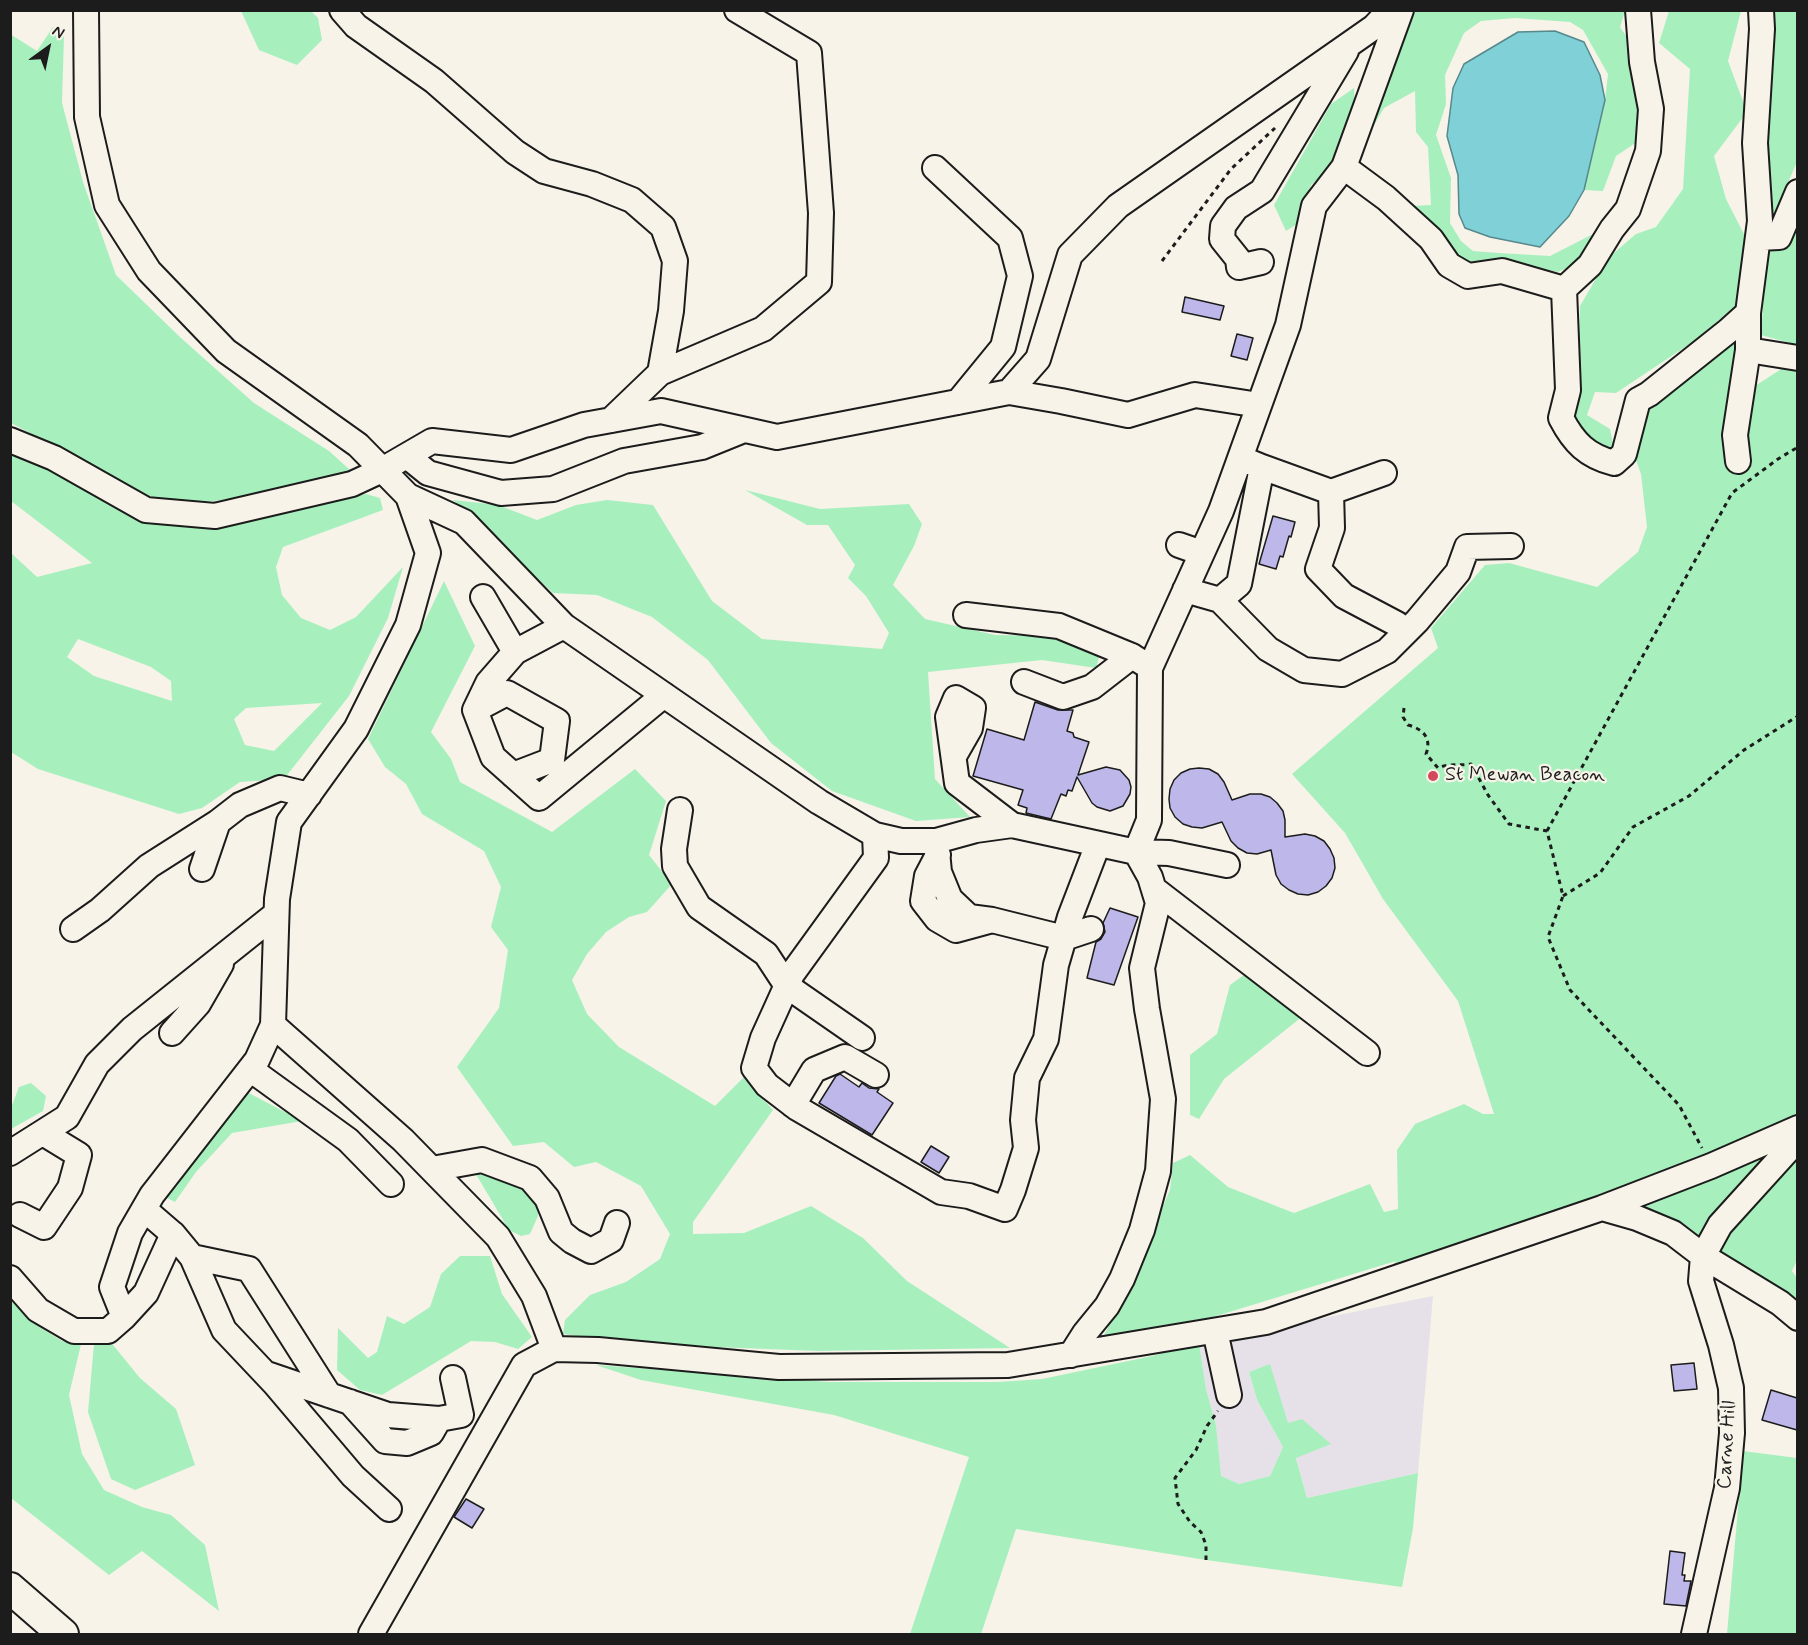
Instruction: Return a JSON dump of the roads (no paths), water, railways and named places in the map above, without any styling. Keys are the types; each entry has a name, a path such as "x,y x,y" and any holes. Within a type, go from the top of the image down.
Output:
{"main road":[{"path":"10,1588 63,1635"}],"street":[{"path":"86,10 87,117 107,205 149,271 226,351 358,445 408,496 464,522 564,626 819,802 875,835 937,848 976,830 1012,825 1137,852 1169,853 1227,865"},
{"path":"342,10 356,26 434,81 515,153 544,171 592,184 632,200 663,227 675,261 660,373"},
{"path":"611,420 660,373 763,328 819,282 821,213 809,53 737,10"},
{"path":"1009,392 1038,359 1070,255 1118,206 1374,27 1390,10"},
{"path":"1024,682 1063,697 1092,687 1141,662 1185,590 1221,511 1288,325 1314,206 1344,167 1401,10"},
{"path":"1638,10 1642,62 1651,109 1648,151 1628,209 1612,229 1590,265 1564,289 1568,390 1561,418 1567,429 1588,453 1614,463 1624,454 1638,400 1649,394 1748,313"},
{"path":"1738,461 1735,435 1748,350 1748,313 1760,221 1755,143 1761,10"},
{"path":"1261,262 1239,267 1238,259 1222,238 1223,226 1236,208 1262,191 1350,44"},
{"path":"1344,167 1386,198 1431,239 1449,265 1468,276 1502,271 1564,289"},
{"path":"935,168 1010,238 1020,276 1003,347 958,402"},
{"path":"1758,238 1779,237 1797,192"},
{"path":"1748,350 1797,358"},
{"path":"10,440 54,458 146,510 216,516 352,484 382,470 432,441 511,450 584,425 662,411 777,437 1009,392 1128,415 1195,395 1259,405"},
{"path":"407,456 428,473 501,493 553,489 624,461 702,447 744,430"},
{"path":"1240,458 1331,492 1384,473"},
{"path":"1220,600 1239,584 1262,467"},
{"path":"1331,492 1332,528 1318,569 1344,596 1397,624 1405,633"},
{"path":"124,1317 112,1287 130,1233 152,1195 257,1060 273,1025 277,899 289,822 356,729 408,625 428,553 408,496"},
{"path":"1179,545 1202,553"},
{"path":"1185,590 1220,600 1268,649 1304,670 1342,674 1387,651 1405,633 1458,572 1467,547 1511,546"},
{"path":"483,597 515,652"},
{"path":"966,615 1059,626 1141,662"},
{"path":"564,626 515,652 488,683 475,710 493,757 539,798 664,695"},
{"path":"1071,1355 1107,1306 1122,1279 1142,1230 1158,1171 1163,1099 1142,968 1158,903 1150,877 1137,852 1149,820 1141,662"},
{"path":"475,710 507,693 557,721 552,760 513,775"},
{"path":"954,756 957,783 1012,825"},
{"path":"73,929 100,910 149,866 218,822 240,805 280,788 309,795"},
{"path":"680,810 674,849 675,866 699,908 766,954 787,986 862,1038"},
{"path":"202,869 218,822"},
{"path":"875,835 876,858 792,974 763,1038 754,1068 767,1085 793,1105 941,1191 969,1196 1005,1209 1026,1148 1023,1120 1027,1078 1046,1040 1056,965 1098,844"},
{"path":"937,848 939,872 950,899 969,917 992,920 1064,938 1091,929"},
{"path":"1154,889 1367,1053"},
{"path":"10,1153 67,1117 98,1064 132,1029 276,914"},
{"path":"172,1033 198,1005 229,952"},
{"path":"273,1025 403,1140 498,1237 534,1296 554,1349"},
{"path":"793,1105 814,1070 845,1057 876,1075"},
{"path":"250,1069 348,1140 391,1184"},
{"path":"371,1635 524,1365 554,1349 598,1350 779,1367 1008,1365 1266,1322 1602,1208 1711,1166 1797,1128"},
{"path":"20,1215 44,1227 70,1188 79,1155 43,1132"},
{"name":"Carne Hill","path":"1694,1635 1727,1488 1732,1433 1731,1388 1721,1345 1701,1281 1703,1256 1720,1225 1797,1139"},
{"path":"432,1169 482,1160 530,1178 547,1198 561,1232 591,1251 611,1240 617,1223"},
{"path":"1602,1208 1637,1218 1673,1233 1703,1256 1780,1303 1797,1318"},
{"path":"144,1209 173,1234 192,1257 224,1330 353,1476 389,1509"},
{"path":"10,1278 38,1310 74,1331 108,1330 124,1317 146,1293 173,1234"},
{"path":"192,1257 249,1269 340,1399"},
{"path":"1215,1331 1229,1395"},
{"path":"264,1373 388,1415 439,1419 461,1415 453,1378"}],"water":[{"path":"1555,31 1584,42 1600,75 1605,100 1584,190 1569,216 1540,247 1490,237 1465,228 1459,214 1458,175 1447,136 1453,88 1464,64 1518,32"}],"place":[{"name":"St Mewan Beacon","path":"1433,776"}]}
